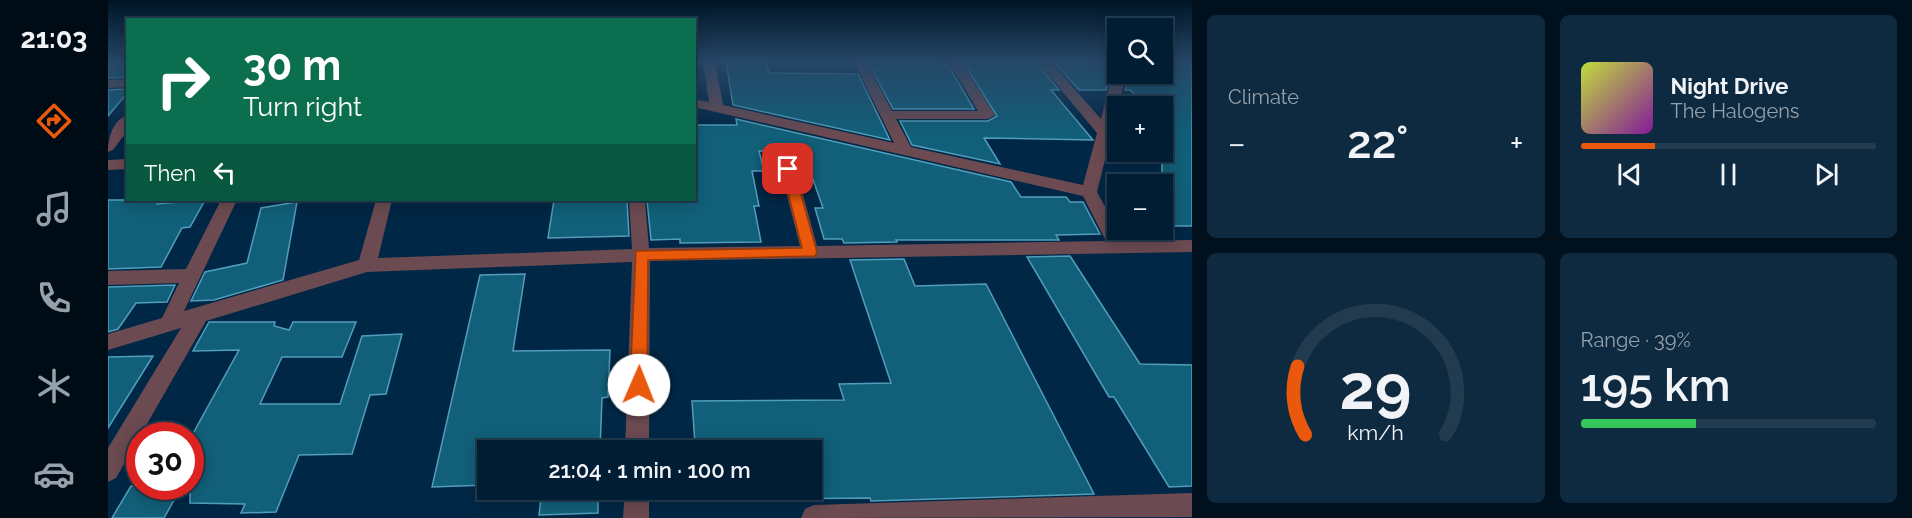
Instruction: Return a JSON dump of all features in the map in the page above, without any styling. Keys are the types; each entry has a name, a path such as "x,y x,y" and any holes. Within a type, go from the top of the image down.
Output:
{"street":[{"path":"713,86 717,108"},
{"path":"872,86 906,152"},
{"path":"887,115 988,115 970,86"},
{"path":"1065,86 1104,132"},
{"path":"1116,86 1089,192 1119,248"},
{"path":"696,103 1089,192"},
{"path":"108,147 126,122"},
{"path":"108,165 126,164"},
{"path":"788,169 810,252"},
{"path":"168,325 229,201"},
{"path":"367,265 384,201"},
{"path":"637,201 641,255 637,440"},
{"path":"108,342 367,265 641,255 1192,246"},
{"path":"108,278 192,276"},
{"path":"108,470 200,316"},
{"path":"636,518 637,500"},
{"path":"814,518 1192,505"}],"building":[{"path":"730,86 864,86 890,140 733,105"},
{"path":"881,86 961,86 974,109 893,109"},
{"path":"978,86 1056,86 1059,90 1051,90 1093,140 984,138 1000,164 912,145 900,121 988,121 997,116"},
{"path":"1076,86 1107,86 1106,90 1079,90"},
{"path":"1127,86 1192,86 1192,226 1173,226 1173,174 1162,174 1162,162 1173,162 1173,96 1136,96 1130,90 1125,90"},
{"path":"126,89 126,94 108,116 108,90"},
{"path":"736,119 1011,182 1021,197 1066,197 1070,202 1083,202 1100,234 1056,235 1059,240 896,240 897,242 844,243 842,239 824,239 815,208 823,208 802,148 759,151 764,171 752,171 759,206 754,206 761,242 680,243 680,239 651,240 647,201 696,201 696,125 737,125"},
{"path":"108,200 158,201 157,204 204,201 190,227 182,228 161,267 108,269"},
{"path":"554,201 627,201 629,236 548,238"},
{"path":"297,202 283,280 214,300 191,301 205,272 247,263 261,208"},
{"path":"1070,256 1140,364 1192,365 1192,486 1169,487 1114,397 1109,397 1027,257"},
{"path":"904,259 915,286 986,284 1094,494 871,501 870,498 822,498 822,440 695,440 692,401 844,400 839,384 891,383 850,260"},
{"path":"525,274 513,351 610,350 608,397 602,398 600,440 477,440 477,485 432,487 480,275"},
{"path":"175,285 167,302 136,303 118,329 108,332 108,287"},
{"path":"209,322 275,322 274,326 289,330 293,322 356,322 342,357 282,357 260,404 340,404 362,336 402,334 386,394 370,395 352,454 299,455 276,512 241,513 245,504 190,503 190,500 204,500 204,422 199,422 239,350 193,351"},
{"path":"153,356 108,428 108,357"},
{"path":"126,494 126,500 174,500 164,518 112,518"},
{"path":"541,500 598,500 598,513 539,515"}],"route":[{"path":"639,385 641,255 810,252 788,169"}]}
